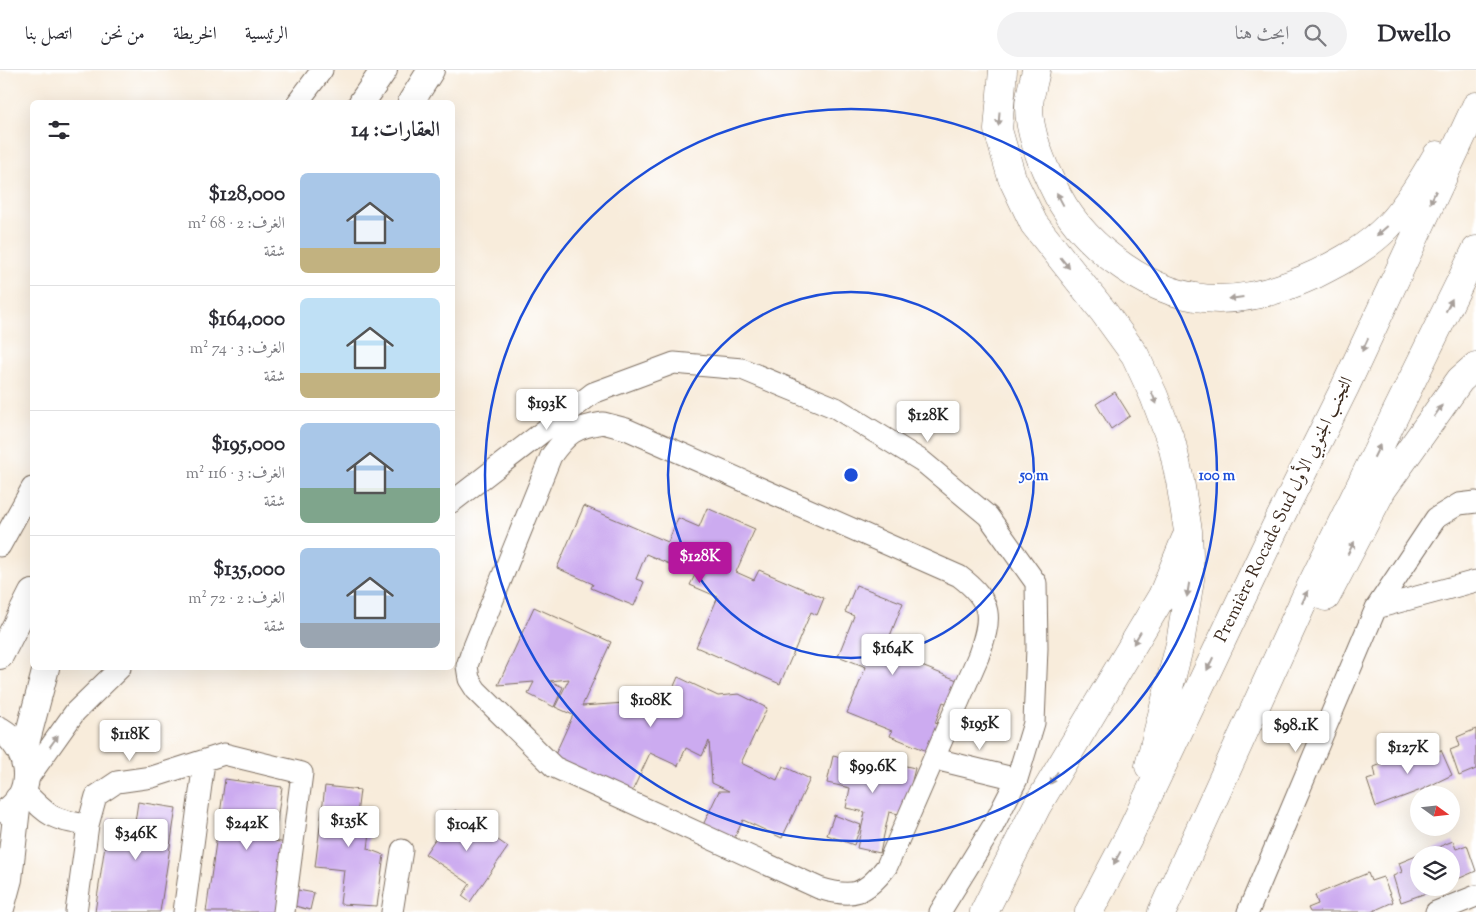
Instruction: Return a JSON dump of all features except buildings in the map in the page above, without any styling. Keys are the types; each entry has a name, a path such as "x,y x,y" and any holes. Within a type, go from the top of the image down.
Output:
{"highway":[{"path":"1003,70 998,130 1012,178 1034,224 1104,311 1135,355 1154,396 1172,444 1188,531 1190,579 1180,644 1130,834"},
{"path":"1036,70 1029,107 1036,147 1050,181 1069,217 1093,243 1147,283 1183,296 1218,300 1254,295 1294,284 1334,265 1365,246 1388,225 1424,177 1476,89"},
{"name":"Première Rocade Sud التجنب الجنوبي الأول","path":"1089,912 1130,834 1275,528 1345,387 1476,106"},
{"path":"1162,912 1305,598 1476,250"},
{"path":"1182,870 1382,490 1460,380 1476,366"},
{"path":"984,912 1037,806 1162,596 1188,531"}],"street":[{"path":"300,100 322,70"},
{"path":"363,100 384,70"},
{"path":"411,100 431,70"},
{"path":"455,500 593,392 674,362 742,369 836,408 922,461 988,516 1036,583 1037,648 1034,723 1017,779 993,826 940,912"},
{"path":"603,423 626,429 959,576 977,589 987,607 986,632 934,759 887,866 874,883 859,892 840,895 819,888 554,767 484,701 469,680 467,666 551,456 566,436 585,426 603,423"},
{"path":"0,546 30,492"},
{"path":"1248,912 1376,608 1436,518 1459,504 1476,502"},
{"path":"1376,608 1476,582"},
{"path":"0,656 30,597"},
{"path":"23,755 45,670"},
{"path":"17,796 75,712 118,670"},
{"path":"0,730 17,744 23,755 26,768 17,796 9,879 0,912"},
{"path":"76,912 88,825 96,796 117,782 152,777 204,762 224,754 302,773 284,912"},
{"path":"934,759 1017,779"},
{"path":"184,912 204,762"},
{"path":"17,796 58,820 88,825"},
{"path":"392,912 402,850"},
{"path":"1436,912 1476,896"}]}
